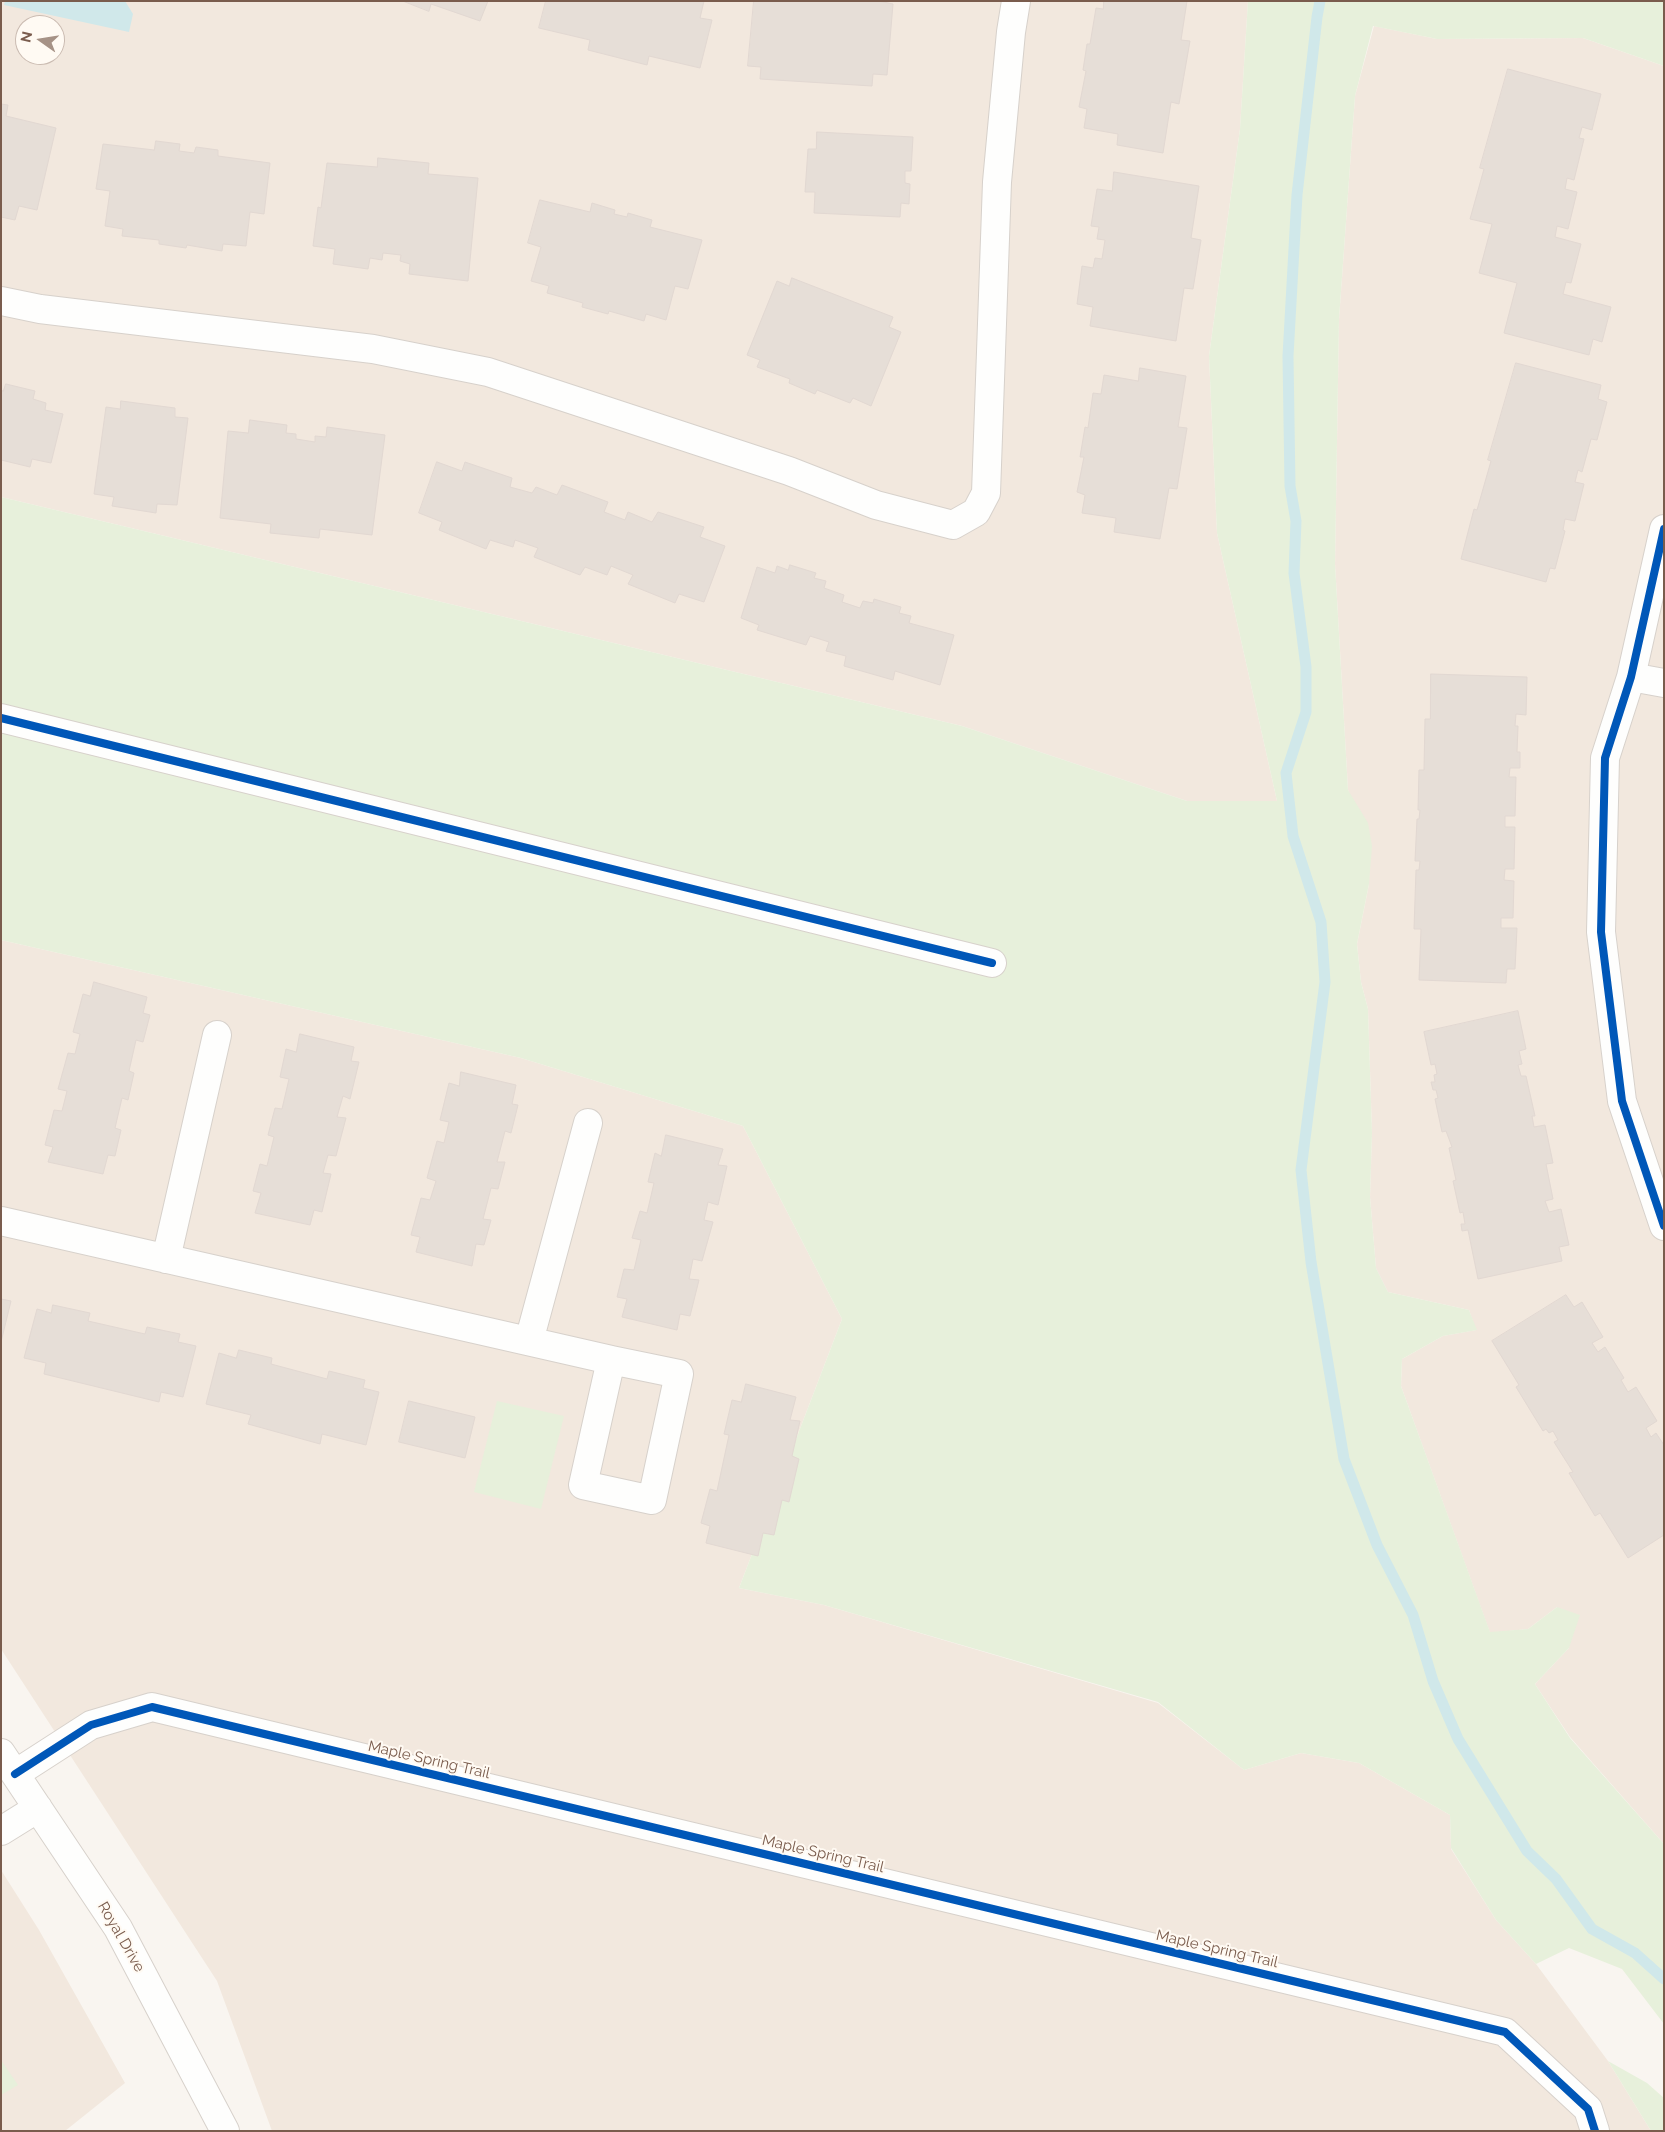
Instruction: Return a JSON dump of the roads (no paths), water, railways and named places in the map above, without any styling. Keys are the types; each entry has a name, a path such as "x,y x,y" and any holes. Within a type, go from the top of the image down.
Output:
{"street":[{"path":"1,300 40,309 373,349 488,372 789,471 876,505 953,525 976,512 986,494 997,182 1011,32 1016,1"},
{"path":"1664,529 1631,677 1605,758 1601,932 1622,1102 1664,1226"},
{"path":"1631,677 1664,683"},
{"path":"1,718 992,963"},
{"path":"166,1259 217,1035"},
{"path":"529,1341 588,1123"},
{"path":"1,1221 610,1360 679,1374 652,1500 583,1485 610,1360"},
{"name":"Maple Spring Trail","path":"8,1764 91,1724 152,1708 1506,2032 1588,2109 1595,2131"},
{"name":"Royal Drive","path":"8,1764 118,1928 225,2131"},
{"path":"1,1831 38,1808"}],"water":[{"path":"5,1 125,1 133,14 129,32 65,18 65,15 50,15 4,5"}],"waterway":[{"path":"1320,1 1297,195 1288,356 1290,486 1296,521 1294,573 1306,667 1306,712 1286,773 1293,836 1321,922 1325,982 1301,1170 1311,1262 1344,1459 1377,1545 1413,1615 1433,1681 1458,1739 1527,1851 1556,1879 1592,1929 1635,1953 1664,1979"}]}
